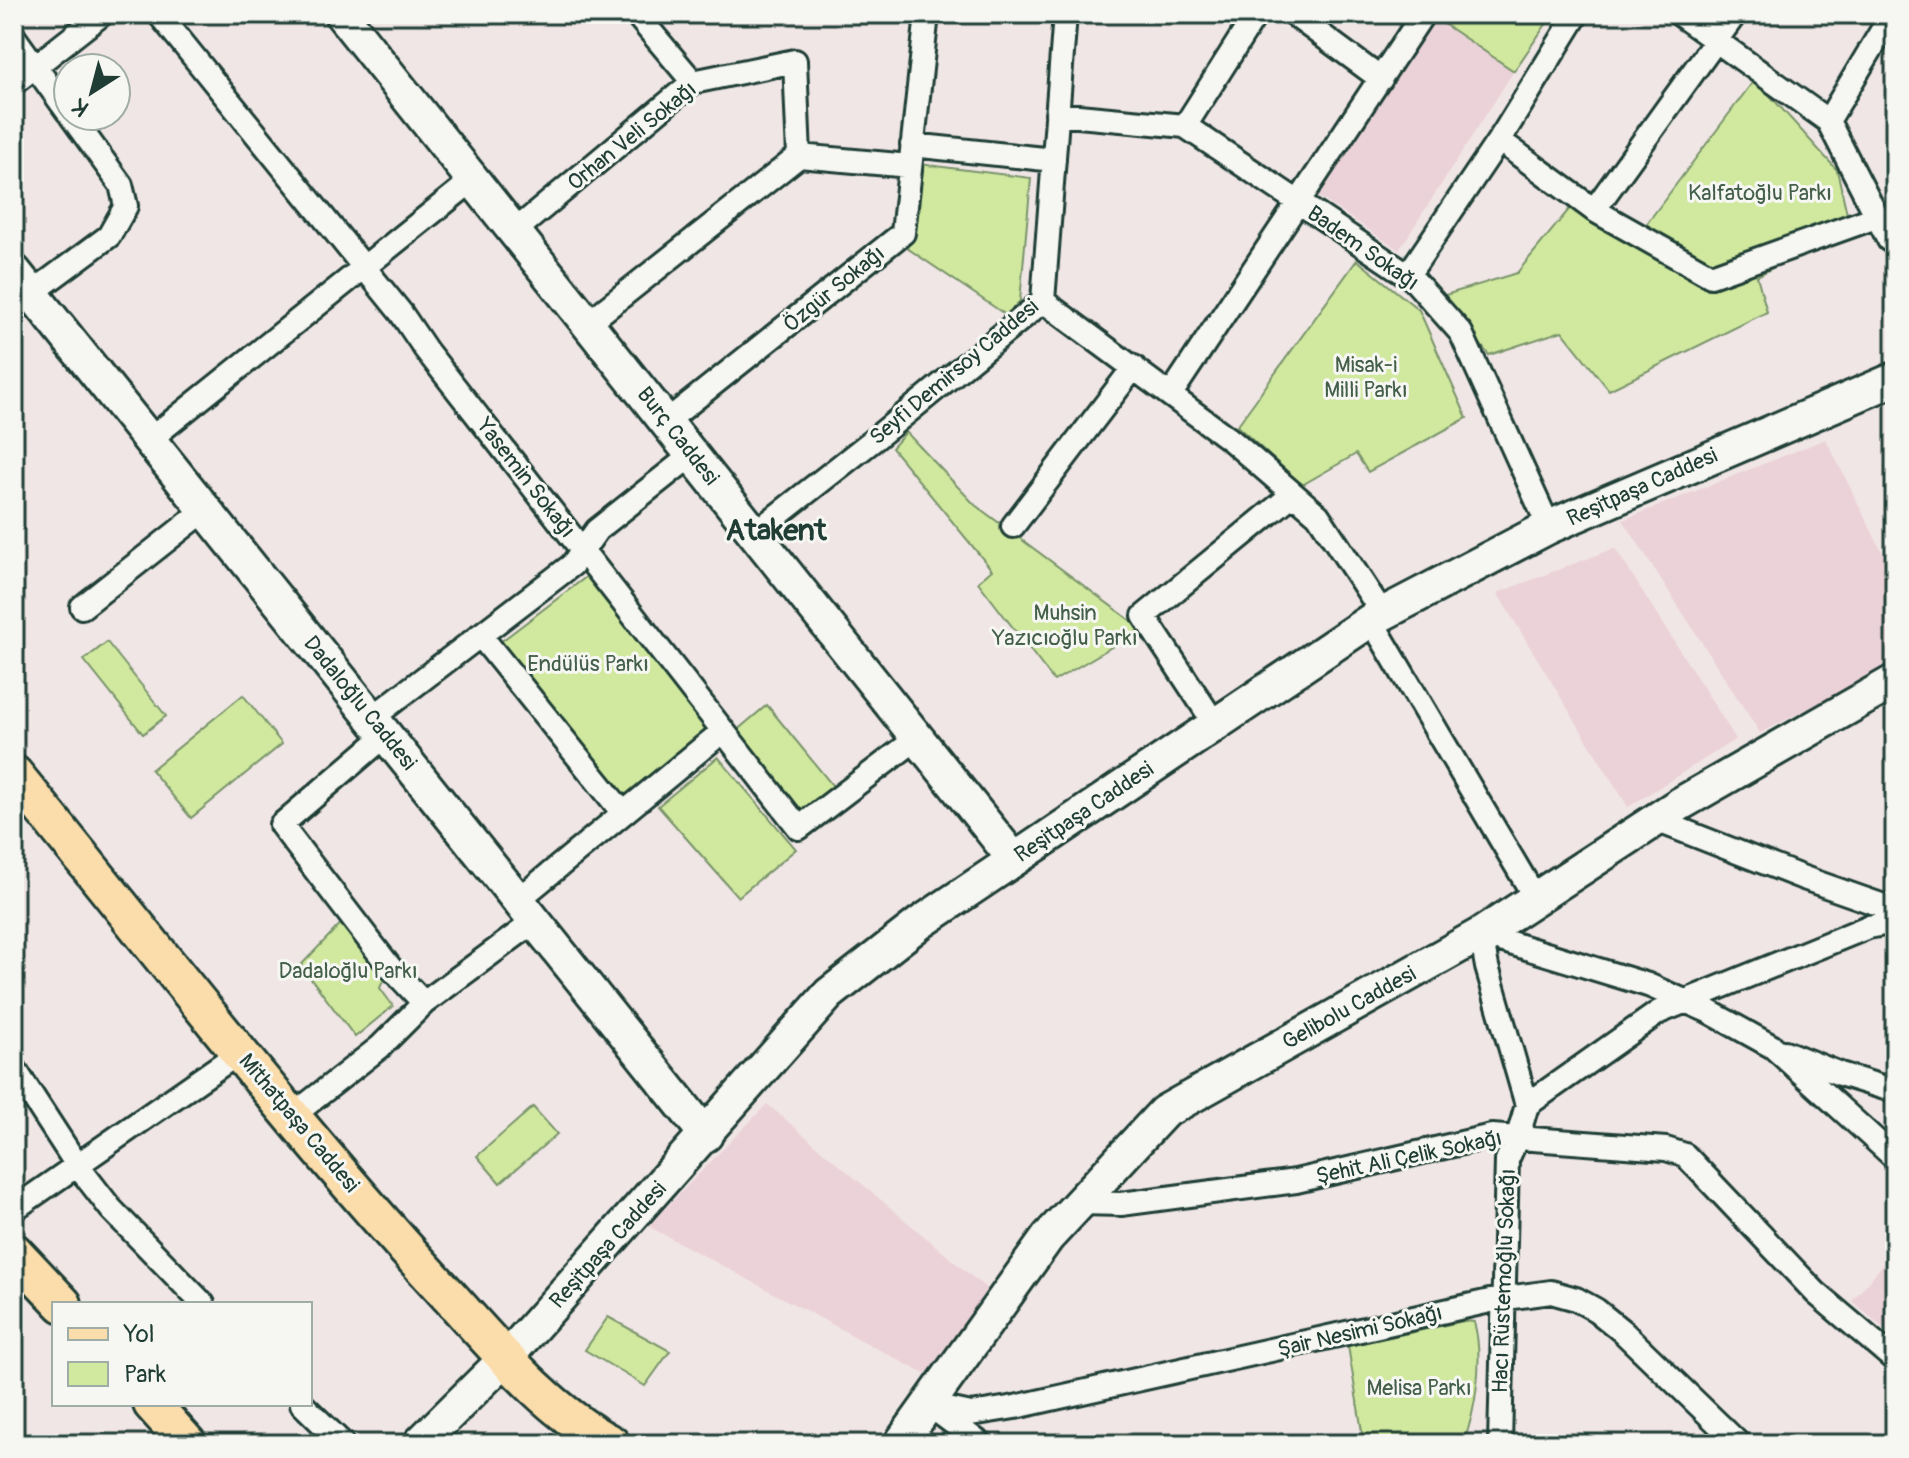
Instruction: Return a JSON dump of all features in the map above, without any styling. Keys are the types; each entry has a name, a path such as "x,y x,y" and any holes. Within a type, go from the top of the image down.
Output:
{"main road":[{"name":"Mithatpaşa Caddesi","path":"14,774 292,1116 395,1237 542,1394 589,1432 611,1444"},
{"path":"14,1252 61,1302"},
{"path":"154,1406 188,1444"}],"street":[{"path":"14,83 102,14"},
{"name":"Yasemin Sokağı","path":"159,14 363,268 799,828 916,739"},
{"name":"Burç Caddesi","path":"341,14 1013,858"},
{"path":"636,14 693,82"},
{"name":"Özgür Sokağı","path":"667,421 903,233 927,14"},
{"name":"Seyfi Demirsoy Caddesi","path":"755,533 1043,301 1065,14"},
{"path":"1185,126 1256,14"},
{"path":"1293,14 1381,79"},
{"path":"1171,394 1423,14"},
{"path":"1408,275 1499,140 1577,14"},
{"path":"1679,14 1828,121 1889,240 1895,237"},
{"path":"1594,210 1735,14"},
{"path":"1828,121 1892,14"},
{"path":"14,37 52,89"},
{"name":"Orhan Veli Sokağı","path":"515,231 693,82 795,61 799,156"},
{"name":"Badem Sokağı","path":"1057,114 1185,126 1408,275 1461,333 1549,527"},
{"path":"23,282 109,236 126,206 121,185 83,132"},
{"path":"1499,140 1594,210 1711,276 1876,217"},
{"path":"588,323 799,156 911,155 1054,160"},
{"path":"149,440 474,179"},
{"name":"Dadaloğlu Caddesi","path":"23,282 706,1135"},
{"path":"1043,301 1232,441 1318,515 1536,899"},
{"path":"1013,526 1134,367"},
{"name":"Reşitpaşa Caddesi","path":"419,1444 507,1357 829,994 920,923 1377,617 1549,527 1895,379"},
{"path":"424,1003 389,966 281,825 379,726 480,635 572,565 597,530 693,454"},
{"path":"1215,724 1144,616 1293,494"},
{"path":"82,607 205,510"},
{"path":"480,635 623,813"},
{"name":"Gelibolu Caddesi","path":"900,1444 1048,1237 1164,1112 1481,934 1656,820 1895,681"},
{"path":"292,1116 380,1047 526,910 623,813 723,731"},
{"path":"1656,820 1895,910"},
{"path":"1895,922 1868,927 1683,1000 1659,1012 1527,1105 1487,967 1481,934 1648,985 1683,1000 1708,1011 1773,1047 1840,1074 1895,1091"},
{"path":"1773,1047 1895,1158"},
{"path":"14,1209 240,1052"},
{"path":"14,1068 77,1165 111,1209 201,1302"},
{"name":"Hacı Rüstemoğlu Sokağı","path":"1501,1444 1507,1160 1527,1105"},
{"name":"Şehit Ali Çelik Sokağı","path":"1080,1203 1121,1204 1296,1181 1492,1136 1666,1149 1685,1155 1816,1293 1895,1360"},
{"name":"Şair Nesimi Sokağı","path":"929,1405 971,1414 1015,1407 1502,1299 1551,1292 1576,1299 1622,1331 1739,1444"},
{"path":"929,1405 981,1444"},
{"path":"304,1406 343,1444"},
{"path":"1492,1444 1501,1444"}],"shaded area":[{"path":"1429,15 1514,71 1399,250 1313,193"},
{"path":"1826,439 1895,578 1895,664 1760,733 1623,520"},
{"path":"1615,548 1736,739 1628,807 1497,593"},
{"path":"767,1104 994,1295 936,1380 648,1226"},
{"path":"1895,1250 1895,1338 1852,1301"}],"green space":[{"path":"1429,14 1553,14 1514,71"},
{"name":"Kalfatoğlu Parkı","path":"1755,79 1837,170 1850,227 1757,276 1767,312 1609,390 1562,331 1489,355 1442,296 1517,273 1571,207 1608,207 1642,230"},
{"path":"919,164 1031,178 1020,301 1006,315 907,248"},
{"name":"Misak-i Milli Parkı","path":"1357,260 1419,310 1467,418 1368,472 1356,454 1302,485 1237,426"},
{"name":"Muhsin Yazıcıoğlu Parkı","path":"906,432 975,505 1142,629 1054,681 978,582 992,570 892,448"},
{"name":"Endülüs Parkı","path":"590,574 708,731 625,800 499,643"},
{"path":"107,642 166,716 143,734 84,660"},
{"path":"243,695 282,744 191,818 151,770"},
{"path":"767,705 841,796 796,824 728,738"},
{"path":"718,757 796,849 738,897 658,806"},
{"name":"Dadaloğlu Parkı","path":"350,914 389,966 380,988 393,1006 355,1037 301,965"},
{"path":"533,1107 557,1134 500,1183 477,1156"},
{"path":"608,1317 670,1351 645,1386 585,1350"},
{"name":"Melisa Parkı","path":"1464,1321 1474,1322 1478,1367 1472,1416 1463,1444 1364,1444 1348,1346"}],"district":[{"name":"Atakent","path":"776,530"}]}
